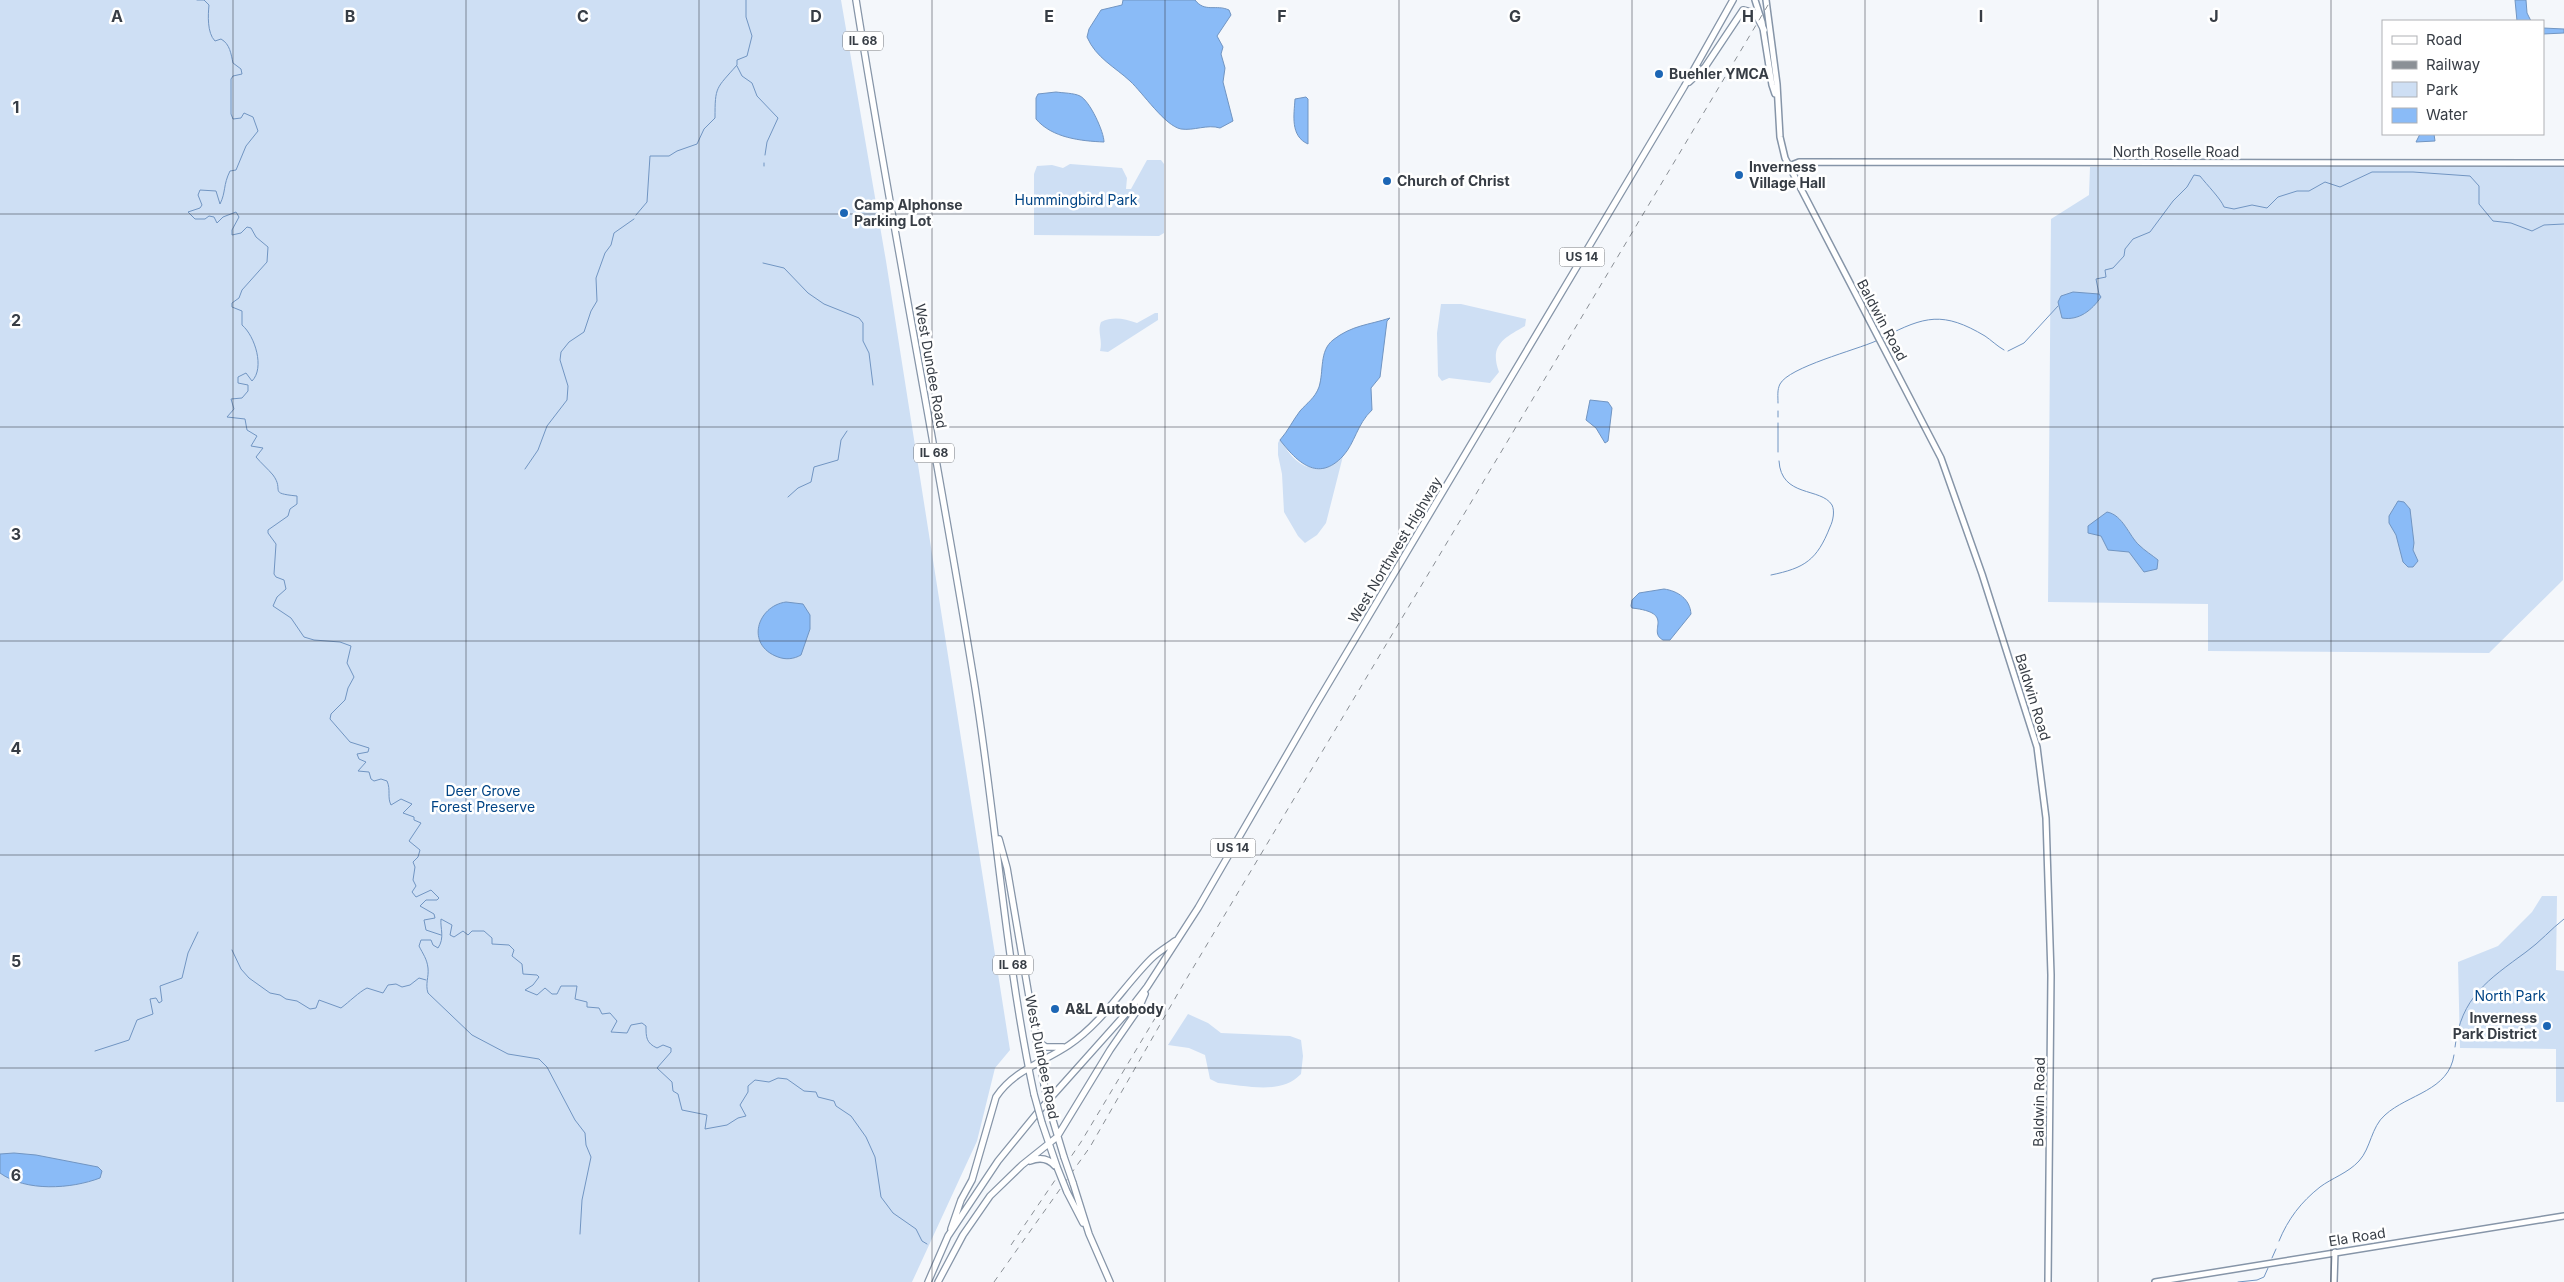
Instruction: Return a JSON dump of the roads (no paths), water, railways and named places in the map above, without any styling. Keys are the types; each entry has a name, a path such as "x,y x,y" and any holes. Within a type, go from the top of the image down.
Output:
{"main road":[{"name":"West Dundee Road","path":"856,0 917,362 956,573 995,825 1004,910 1029,1067 1034,1094 1048,1144"},
{"name":"West Northwest Highway","path":"948,1236 998,1161 1020,1132 1055,1096 1147,987 1179,938 1684,87 1733,0"},
{"path":"1755,0 1764,30 1772,86 1776,96"},
{"path":"1766,0 1777,84 1776,96"},
{"path":"1684,87 1706,68 1743,10 1755,13 1764,30"},
{"name":"Baldwin Road","path":"1776,96 1780,137 1789,166 1941,458 1982,574 2037,747 2046,818 2051,968 2048,1282"},
{"name":"North Roselle Road","path":"1789,166 1799,162 2564,163"},
{"name":"West Dundee Road","path":"995,825 1007,868 1044,1084 1057,1137"},
{"path":"948,1236 960,1200 972,1180 996,1097 1003,1086 1029,1067 1067,1046 1091,1028 1151,959 1179,938"},
{"path":"938,1282 963,1235 981,1208 1022,1165 1057,1137 1110,1050 1139,1008 1147,987"},
{"path":"1036,1039 1041,1045 1050,1048 1067,1046"},
{"name":"IL 68","path":"1057,1137 1089,1234"},
{"name":"IL 68","path":"1048,1144 1067,1192 1089,1234 1110,1282"},
{"path":"1022,1165 1039,1158 1051,1161 1057,1167"},
{"name":"Ela Road","path":"2154,1282 2564,1216"},
{"name":"US 14","path":"928,1282 948,1236"},
{"path":"2334,1282 2335,1252"}],"water":[{"path":"1123,0 1195,0 1203,6 1229,10 1231,15 1217,36 1223,47 1221,54 1225,68 1223,82 1233,121 1220,128 1181,129 1175,127 1161,116 1130,81 1095,51 1087,37 1089,29 1101,10 1122,5"},
{"path":"2515,0 2526,0 2527,13 2530,20 2517,20"},
{"path":"2544,28 2564,29 2564,33 2544,34"},
{"path":"1056,92 1075,94 1084,99 1096,117 1104,142 1086,141 1058,134 1036,119 1036,98 1038,94"},
{"path":"1306,97 1308,99 1308,144 1298,136 1294,124 1295,99"},
{"path":"2420,135 2434,135 2435,141 2416,142"},
{"path":"2073,292 2099,294 2101,297 2084,314 2074,318 2062,318 2058,302 2061,296"},
{"path":"1390,318 1387,321 1380,377 1371,388 1372,410 1363,421 1347,451 1334,464 1325,468 1317,469 1301,462 1280,440 1300,411 1317,391 1324,355 1329,345 1347,331"},
{"path":"1590,400 1608,402 1612,408 1608,441 1605,443 1596,428 1586,420"},
{"path":"2398,501 2404,502 2410,509 2414,543 2413,550 2418,561 2413,567 2408,567 2403,562 2396,535 2389,523 2389,516"},
{"path":"2107,512 2122,521 2135,541 2158,560 2157,569 2144,572 2129,552 2108,550 2101,536 2088,533 2088,526"},
{"path":"1664,589 1678,594 1686,600 1691,614 1670,640 1663,640 1659,636 1657,632 1657,618 1653,614 1646,610 1632,608 1631,606 1632,600 1639,593"},
{"path":"786,602 803,604 810,615 810,629 801,655 790,659 778,657 768,651 761,644 758,635 762,618 776,605"},
{"path":"0,1154 36,1155 98,1167 102,1171 100,1178 76,1185 35,1186 11,1179 0,1173"}],"waterway":[{"path":"197,0 204,0 209,5 208,14 212,38 215,41 221,39 226,44 230,50 233,63 241,69 242,74 233,76 231,79 231,114 233,119 241,118 244,113 253,117 258,131 246,146 236,170 230,171 220,204 216,191 200,190 198,195 202,205 200,208 188,212 195,219 205,219 209,216 214,217 217,223 223,217 236,212 239,217 232,230 232,235 241,233 247,227 251,228 256,237 268,247 267,262 242,290 239,298 232,303 232,307 242,311 242,325 251,337 257,352 258,368 252,381 246,373 238,377 238,383 248,385 248,391 242,398 231,399 234,409 227,417 245,419 247,430 257,436 251,446 263,448 256,457 273,475 279,492 297,496 297,504 290,509 288,516 268,530 276,544 274,574 276,577 284,580 286,589 277,597 273,606 291,618 304,637 314,640 340,642 351,646 347,663 354,677 348,688 345,700 331,714 330,719 350,742 369,748 368,752 357,754 359,759 366,762 358,771 369,772 371,779 374,781 381,779 387,781 391,805 401,799 412,804 403,813 414,817 414,820 421,823 409,841 420,850 418,857 413,862 415,867 413,880 416,886 412,892 416,897 431,890 439,898 437,900 426,900 420,906 434,914 435,918 424,920 426,930 441,935"},
{"path":"636,215 647,202 650,156 669,156 697,144 704,129 715,118 715,100 718,88 737,65 737,60 747,56 752,36 746,17 746,0"},
{"path":"737,66 742,76 752,83 757,96 778,118 767,142 765,155"},
{"path":"2099,294 2096,279 2106,277 2105,270 2113,268 2124,256 2125,249 2133,239 2150,232 2173,201 2187,187 2194,175 2200,176 2224,207 2234,209 2252,205 2267,208 2278,197 2297,191 2309,191 2325,182 2340,187 2372,172 2413,172 2470,176 2479,186 2479,204 2493,221 2511,223 2532,231 2544,225 2564,224"},
{"path":"525,469 538,450 547,426 567,400 568,386 560,360 561,352 569,342 584,332 591,311 597,301 596,278 605,253 611,245 614,233 634,219"},
{"path":"763,263 784,268 808,293 824,304 859,318 863,323 863,341 869,353 873,385"},
{"path":"2008,351 2024,343 2058,306"},
{"path":"1884,337 1911,324 1934,319 1945,320 1970,328 2004,350"},
{"path":"1778,403 1780,384 1796,371 1876,341"},
{"path":"1778,411 1778,417"},
{"path":"1778,423 1778,452"},
{"path":"788,497 798,488 811,482 814,467 838,460 841,440 847,431"},
{"path":"1771,575 1793,569 1815,555 1832,522 1833,513 1833,507 1827,499 1802,490 1787,481 1781,473 1779,461"},
{"path":"580,1234 582,1200 591,1157 586,1145 585,1133 575,1120 547,1067 539,1059 508,1054 472,1035 428,993 427,965 419,946 421,940 431,940 433,945 438,948 442,937 441,919 452,925 450,935 454,937 463,931 468,935 472,931 484,931 492,938 492,944 509,945 514,950 512,956 522,964 523,974 537,975 539,977 533,985 525,990 537,995 545,988 552,994 557,994 561,986 577,986 575,999 587,1002 587,1007 599,1008 602,1014 610,1013 617,1021 611,1032 627,1033 631,1025 642,1023 646,1026 647,1036 651,1044 657,1048 663,1045 671,1048 671,1052 657,1068 672,1082 673,1091 678,1094 682,1110 707,1115 705,1129 727,1125 738,1118 746,1116 740,1105 748,1092 748,1086 755,1080 769,1082 778,1078 787,1079 804,1091 816,1092 818,1097 834,1101 836,1106 851,1116 866,1137 875,1157 881,1197 893,1213 916,1229 922,1241 927,1244"},
{"path":"2455,1047 2463,1015 2478,991 2564,919"},
{"path":"95,1051 129,1040 137,1020 153,1014 150,999 156,998 159,1003 162,1001 160,986 182,978 188,953 198,932"},
{"path":"232,950 241,969 249,978 270,993 297,1001 310,1009 316,1008 319,1000 341,1008 367,988 383,993 388,985 396,984 402,987 410,985 419,978 426,980"},
{"path":"2279,1241 2291,1218 2307,1199 2320,1187 2350,1169 2359,1161 2380,1120 2394,1108 2426,1091 2444,1077 2451,1067 2454,1055"},
{"path":"2272,1258 2276,1249"},
{"path":"2238,1282 2257,1280 2264,1277 2268,1268"}],"railway":[{"path":"994,1282 1090,1147 1181,988 1771,0"},
{"path":"1011,1245 1081,1142 1157,1015"}],"place":[{"name":"Buehler YMCA","path":"1659,74"},
{"name":"Inverness Village Hall","path":"1739,175"},
{"name":"Church of Christ","path":"1387,181"},
{"name":"Camp Alphonse Parking Lot","path":"844,213"},
{"name":"A&L Autobody","path":"1055,1009"},
{"name":"Inverness Park District","path":"2547,1026"}],"park label":[{"name":"Hummingbird Park","path":"1076,200"},
{"name":"Deer Grove Forest Preserve","path":"483,800"},
{"name":"North Park","path":"2510,996"}]}
